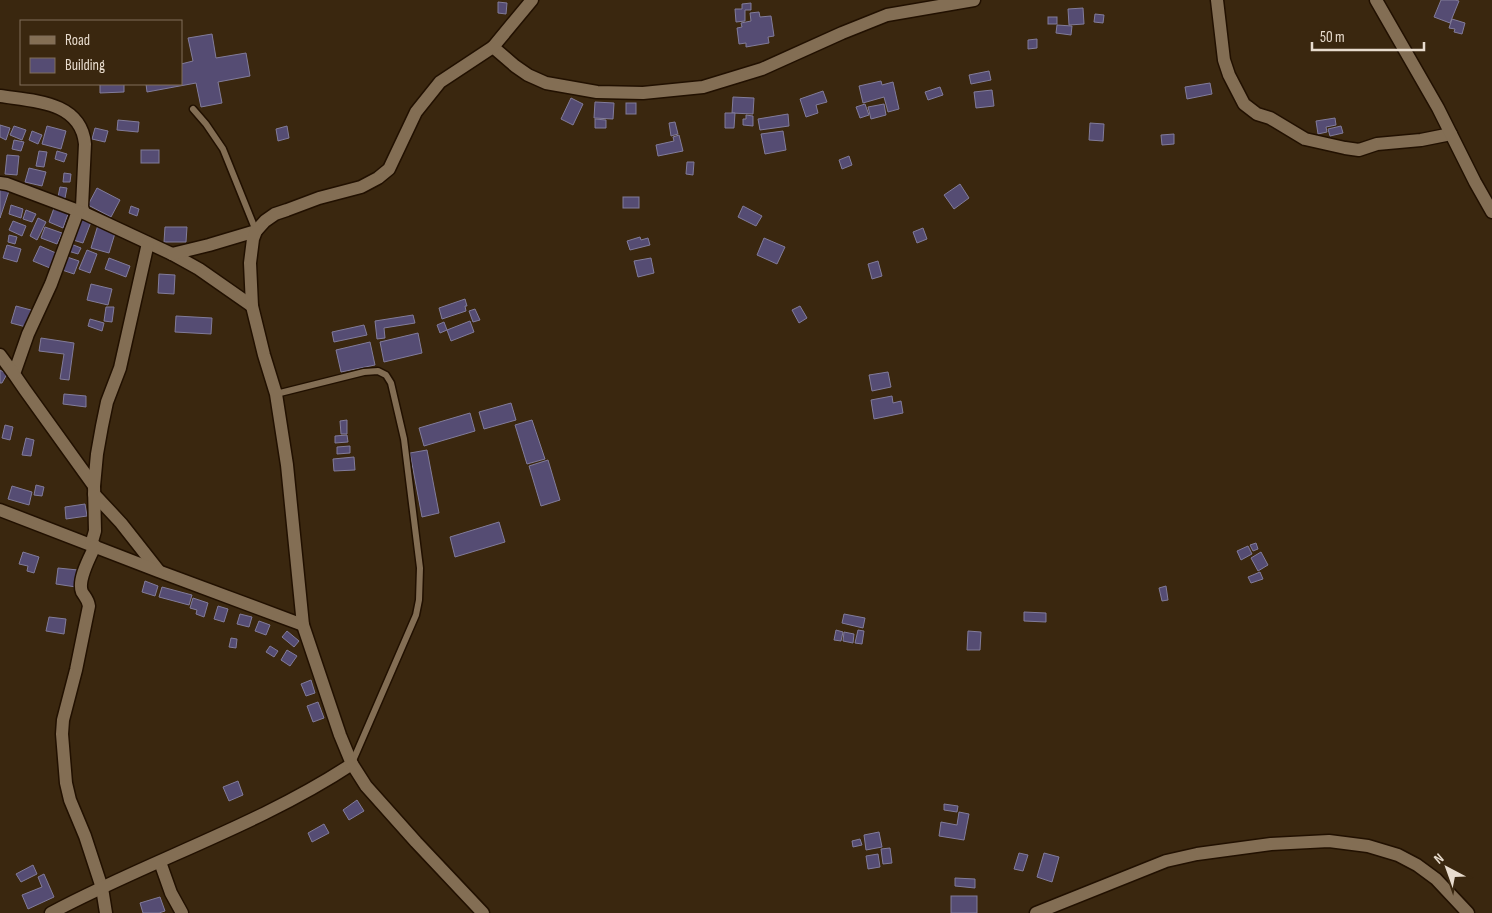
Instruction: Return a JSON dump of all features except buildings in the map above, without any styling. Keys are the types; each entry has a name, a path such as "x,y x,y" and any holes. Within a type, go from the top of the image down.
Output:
{"street":[{"path":"483,913 366,786 352,764 340,735 303,625 287,465 276,394 252,306 250,263 256,231 275,214 318,198 361,187 378,178 389,169 416,112 440,82 493,47 532,0"},
{"path":"493,47 528,75 546,83 597,92 643,93 703,87 762,69 887,15 974,0"},
{"path":"1217,0 1224,60 1229,75 1244,104 1257,114 1270,118 1305,139 1359,150 1377,144 1421,140 1451,134"},
{"path":"1376,0 1438,108 1492,212"},
{"path":"0,96 55,106 72,115 81,126 85,144 81,212 28,334 14,374"},
{"path":"0,183 81,212 127,232 172,254 221,283 252,306"},
{"path":"172,254 256,231"},
{"path":"106,913 102,888 70,800 66,783 62,734 63,720 88,611 88,600 82,591 82,575 93,545 96,524 94,490 97,454 107,402 120,368 148,243"},
{"path":"0,355 94,490 158,571"},
{"path":"0,510 303,625"},
{"path":"51,913 271,811 308,792 352,764"},
{"path":"1036,913 1166,861 1224,849 1329,842 1368,846 1398,855 1417,865 1436,879 1468,913"},
{"path":"160,862 171,893 182,913"}],"lane":[{"path":"193,109 223,149 256,231"},
{"path":"276,394 378,370 386,375 391,383 404,439 420,568 419,600 416,615 352,764"}]}
